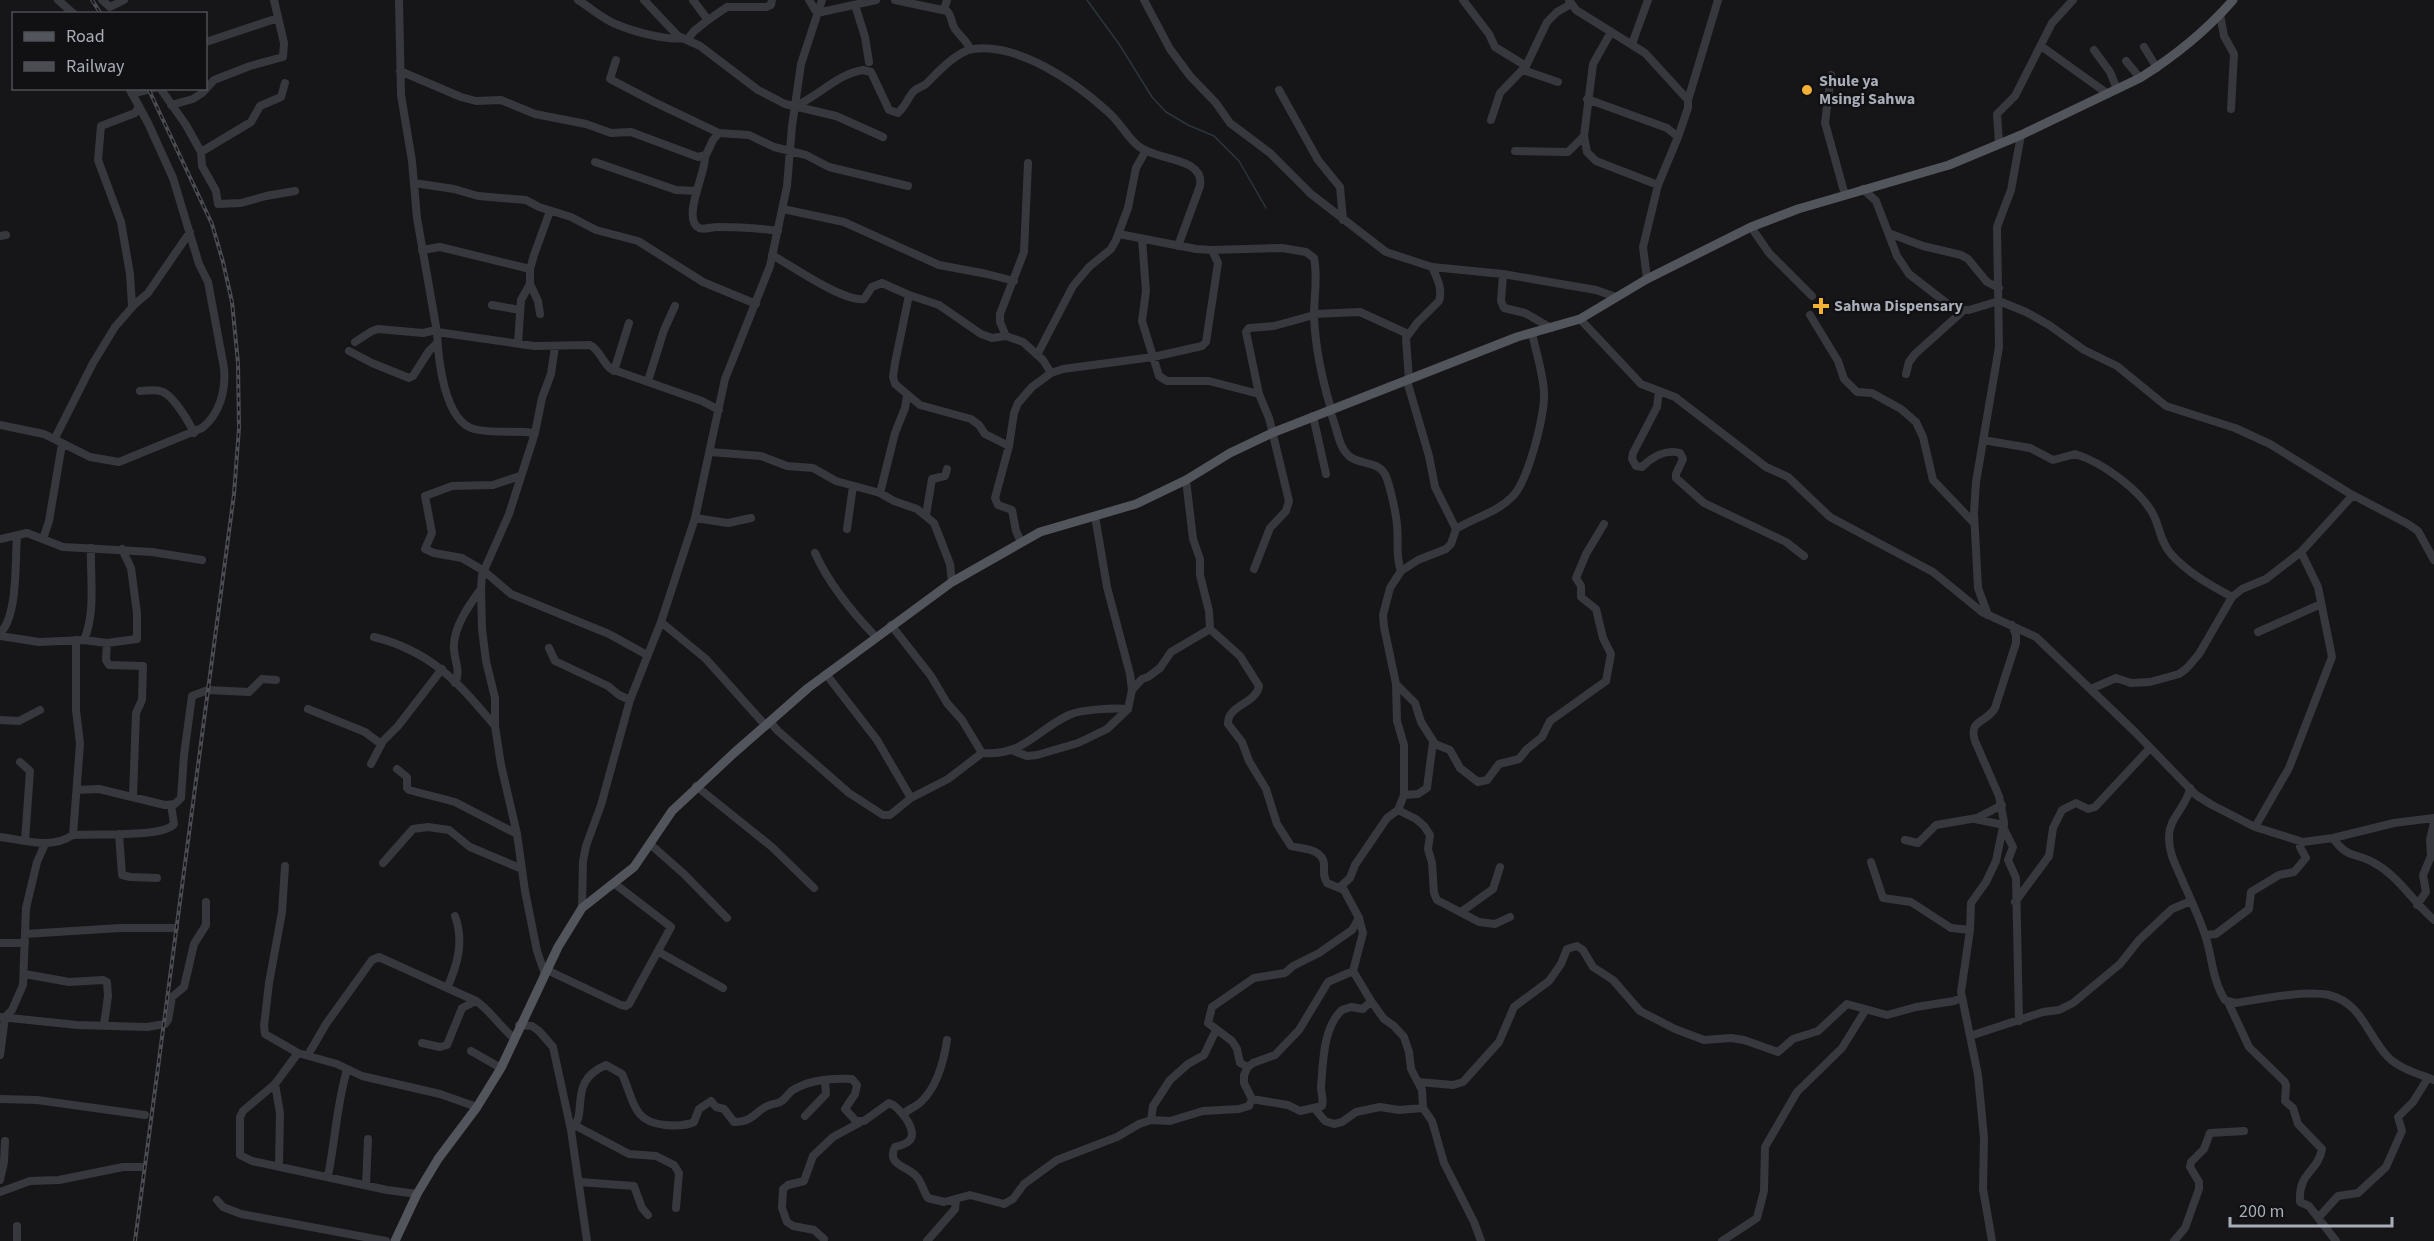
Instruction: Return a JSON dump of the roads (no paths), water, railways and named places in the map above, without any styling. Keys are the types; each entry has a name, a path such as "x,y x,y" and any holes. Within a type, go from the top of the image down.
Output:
{"main road":[{"path":"395,1241 417,1194 438,1159 477,1107 501,1068 519,1025 582,908 634,867 666,818 696,786 808,688 875,636 952,582 1040,532 1136,504 1186,480 1230,453 1272,433 1532,333 1580,319 1647,279 1751,227 1863,189 1949,165 2021,135 2157,68 2193,40 2233,0"}],"street":[{"path":"58,0 72,12"},
{"path":"102,0 107,6 116,10 124,0"},
{"path":"207,87 211,82 250,66 283,57 284,43 274,0"},
{"path":"399,0 401,95 422,250 446,393 453,409 465,425 471,428 535,433"},
{"path":"578,0 616,25 675,39 685,39 727,7 766,7 771,5 772,0"},
{"path":"644,0 685,39 700,46 758,90 795,106 836,116 883,137"},
{"path":"693,0 708,20"},
{"path":"809,0 817,13"},
{"path":"582,908 583,861 586,846 604,795 630,700 661,622 695,518 725,379 756,304 772,255 783,209 801,64 822,0"},
{"path":"817,13 876,0"},
{"path":"895,0 950,13 956,30 968,43 970,49"},
{"path":"944,10 947,0"},
{"path":"1144,0 1170,49 1230,123 1270,153 1299,183 1343,220 1386,252 1432,267 1503,274 1596,290 1616,297"},
{"path":"1463,0 1489,34 1495,47 1524,68 1557,82"},
{"path":"1647,279 1643,247 1658,185 1688,108 1688,100 1718,0"},
{"path":"1999,143 1997,114 2015,96 2056,16 2073,0"},
{"path":"1632,44 1644,1"},
{"path":"1491,120 1500,93 1524,68 1536,49 1547,22 1572,2 1611,32 1645,53 1688,100"},
{"path":"855,5 865,37 869,62"},
{"path":"2220,14 2224,36 2234,54 2231,109"},
{"path":"207,42 278,18"},
{"path":"1611,32 1594,60 1593,79 1587,99 1584,136 1590,157 1658,185"},
{"path":"2041,46 2108,94"},
{"path":"2144,47 2157,68"},
{"path":"795,106 804,103 833,81 863,69 871,72 889,110 898,113 908,104 913,92 961,53 970,49 994,50 1023,57 1069,80 1109,112 1128,137 1145,152 1188,164 1198,170 1200,186 1178,246"},
{"path":"2094,50 2110,72 2117,89"},
{"path":"616,60 610,79 719,133 749,135 806,155 829,167 908,186"},
{"path":"2126,61 2140,78"},
{"path":"400,71 461,97 476,101 501,100 535,114 586,124 608,132 631,132 662,142 689,155 705,156"},
{"path":"1831,75 1825,123 1845,195"},
{"path":"201,152 251,122 260,106 281,97 285,83"},
{"path":"161,90 186,125 201,152 202,166 216,191 218,204 241,204 266,196 295,191"},
{"path":"171,105 193,99 204,90"},
{"path":"1279,90 1318,160 1340,187 1343,220"},
{"path":"0,424 55,438 62,444 90,457 119,462 194,433 208,424 217,411 225,377 208,282 189,232 173,178 130,91"},
{"path":"1587,99 1667,128 1678,137"},
{"path":"132,306 130,274 121,222 98,160 101,126 135,113 139,106"},
{"path":"719,133 705,156 693,219 699,228 741,226 778,231"},
{"path":"1988,615 1978,588 1974,523 1976,482 1998,357 1997,227 2011,190 2021,135"},
{"path":"1515,151 1568,152 1584,136"},
{"path":"1037,355 1073,286 1089,267 1110,249 1119,234 1128,208 1136,168 1145,152"},
{"path":"595,162 676,190 697,191"},
{"path":"1005,336 1000,314 1024,252 1028,163"},
{"path":"414,183 454,189 478,196 515,198 571,217 596,230 638,241 703,282 756,304"},
{"path":"1863,189 1876,201 1891,234 1897,256 1908,274 1949,305 1964,310"},
{"path":"783,209 844,222 939,266 1014,281"},
{"path":"540,314 538,301 530,284 530,269 550,211"},
{"path":"1751,227 1769,253 1812,296"},
{"path":"55,438 93,362 115,327 132,306 148,294 189,232"},
{"path":"1119,234 1178,246 1212,250 1282,248 1310,254 1314,258 1317,276 1314,315 1330,409 1346,453 1354,459 1377,466 1387,479 1397,525 1396,557 1401,571"},
{"path":"1891,234 1923,246 1961,255 1968,259 1987,282 1999,288"},
{"path":"1142,239 1146,291 1142,321 1159,376 1163,379 1209,381 1258,394"},
{"path":"422,250 441,247 530,269"},
{"path":"1021,542 1016,531 1015,515 1012,510 998,504 995,498 1009,446 1014,413 1022,398 1032,387 1051,374 1070,368 1153,357 1202,346 1206,342 1218,263 1212,250"},
{"path":"772,255 835,291 860,300 864,299 872,287 882,283 909,296 939,305 981,334 993,338 1005,336 1023,342 1037,355 1051,374"},
{"path":"1432,267 1441,290 1439,301 1408,334 1405,346 1408,381 1429,456 1435,487 1456,529"},
{"path":"1503,274 1501,301 1504,308 1525,313 1551,328"},
{"path":"518,343 521,300 530,284"},
{"path":"909,296 893,377 895,384 921,405 974,420 985,434 1009,446"},
{"path":"1906,374 1909,362 1915,354 1964,310 1999,302 2026,312 2084,350 2117,366 2166,406 2235,428 2270,444 2353,495 2415,529 2434,560"},
{"path":"492,305 520,310"},
{"path":"648,381 664,330 675,306"},
{"path":"1254,569 1269,528 1286,510 1289,501 1282,464 1269,418 1258,394 1247,330 1314,315 1360,312 1408,334"},
{"path":"1810,315 1838,361 1843,377 1857,392 1869,392 1901,409 1916,422 1923,437 1933,480 1974,523"},
{"path":"1580,319 1637,380 1648,388 1675,397 1766,467 1788,477 1830,517 1933,572 1988,615 2036,637 2190,788 2212,805 2254,827 2300,842 2333,838 2394,823 2434,818"},
{"path":"614,370 629,323"},
{"path":"355,342 378,329 423,333 436,331 555,347 592,346 604,364 614,370 702,401 719,410"},
{"path":"1340,887 1350,878 1355,866 1387,818 1398,810 1404,795 1404,745 1397,721 1396,684 1383,615 1390,588 1401,571 1418,560 1446,549 1451,544 1456,529 1502,505 1514,495 1528,472 1544,405 1543,386 1532,333"},
{"path":"349,351 409,378 437,343"},
{"path":"555,347 552,374 542,398 535,433 509,514 484,571 481,589 482,629 486,661 495,698 495,726 501,765 517,834 537,951 546,972 626,1006 638,990 659,952 669,932 669,924 615,884"},
{"path":"140,391 165,393 184,412 194,433"},
{"path":"1659,391 1657,407 1633,453 1632,459 1636,466 1642,467 1654,456 1680,453 1683,459 1676,478 1698,498 1786,542 1804,556"},
{"path":"880,493 907,396"},
{"path":"1313,416 1326,474"},
{"path":"1983,440 2030,448 2053,460 2075,454 2106,468 2125,483 2150,509 2164,545 2170,553 2198,578 2232,597"},
{"path":"43,539 49,521 62,444"},
{"path":"710,452 761,456 787,466 809,467 853,486 880,493 926,515 933,523 950,564 952,582"},
{"path":"926,515 932,479 945,476 947,469"},
{"path":"520,476 493,484 452,486 428,494 424,498 432,533 425,549 462,558 484,571 511,594 609,634 647,655"},
{"path":"1186,480 1193,539 1200,559 1200,575 1209,610 1210,629 1240,656 1259,686 1257,693 1231,713 1228,724 1242,742 1252,769 1266,789 1276,824 1291,846 1305,848 1318,854 1324,863 1323,872 1327,883 1340,887 1348,895 1359,918 1362,938 1353,971 1384,1019 1394,1026 1404,1038 1409,1052 1411,1070 1422,1090 1423,1108 1432,1121 1444,1163 1474,1222 1481,1241"},
{"path":"848,530 853,486"},
{"path":"2091,689 2116,678 2131,683 2150,682 2179,674 2199,654 2232,597 2242,589 2266,579 2301,552 2353,495"},
{"path":"1011,750 1028,756 1078,743 1107,729 1128,709 1132,690 1130,674 1107,587 1095,516"},
{"path":"695,518 728,523 751,518"},
{"path":"1396,684 1415,703 1421,722 1433,742 1450,750 1463,771 1478,782 1483,782 1490,777 1498,764 1519,759 1542,737 1550,721 1606,681 1611,654 1603,638 1596,609 1581,597 1581,586 1576,578 1586,554 1604,524"},
{"path":"0,539 27,533 63,547 122,549 185,555 202,560"},
{"path":"17,536 10,613 0,635 39,642 80,640 107,643 137,639 131,568 122,549"},
{"path":"73,835 80,744 76,710 80,640 89,624 91,548"},
{"path":"2254,827 2289,768 2332,657 2316,582 2301,552"},
{"path":"815,553 822,569 855,616 875,636"},
{"path":"455,683 458,669 454,644 466,610 481,589"},
{"path":"2258,632 2321,604"},
{"path":"661,622 706,659 768,724 849,793 877,812 890,815 912,798 948,779 982,753 992,754 1011,750 1028,743 1073,713 1128,709"},
{"path":"891,625 931,676 982,753"},
{"path":"2012,625 2016,634 2016,643 1995,708 1992,713 1975,725 1973,731 1974,741 2002,805 2004,826 2013,849 2008,860 2015,874 2019,950 2019,1021"},
{"path":"1132,690 1142,679 1160,668 1171,652 1210,629"},
{"path":"374,637 418,653 442,669 471,696 495,726"},
{"path":"107,643 106,660 109,665 143,666 142,700 136,713 133,797"},
{"path":"549,648 555,661 608,686 630,700"},
{"path":"371,764 381,744 398,726 442,669"},
{"path":"826,674 877,740 912,798"},
{"path":"77,790 99,789 171,805 176,804 181,798 192,696 200,691 214,689 249,693 262,679 276,680"},
{"path":"308,709 365,732 381,744"},
{"path":"0,720 19,721 40,710"},
{"path":"1404,795 1418,794 1427,788 1433,742"},
{"path":"2015,902 2049,856 2053,828 2061,810 2076,803 2088,809 2095,807 2150,748"},
{"path":"20,762 30,771 26,841"},
{"path":"397,769 407,777 409,790 455,802 517,834"},
{"path":"696,786 772,847 814,888"},
{"path":"2190,788 2187,798 2172,821 2169,838 2173,861 2205,935 2219,989 2228,1002 2249,1047 2284,1081 2285,1101 2293,1108 2295,1120 2322,1149 2317,1162 2301,1182 2299,1197 2300,1203 2308,1205 2336,1241"},
{"path":"0,837 45,844 66,840 73,835 119,834 169,829 174,824 171,805"},
{"path":"1905,840 1918,843 1936,825 1973,819 2002,805"},
{"path":"1398,810 1416,819 1430,836 1428,849 1436,897 1441,903 1479,922 1489,924 1502,922 1510,917"},
{"path":"1973,819 2004,826"},
{"path":"2417,905 2426,892 2423,873 2432,855 2430,840 2434,824"},
{"path":"1992,1241 1983,1189 1984,1138 1981,1096 1961,998 1970,930 1971,903 1986,882 1996,861 2004,826"},
{"path":"383,863 413,829 428,827 449,830 470,847 522,869"},
{"path":"119,834 122,874 130,877 157,878"},
{"path":"2333,838 2344,852 2377,864 2396,880 2417,905 2434,920"},
{"path":"2205,935 2216,934 2249,909 2251,892 2279,875 2297,869 2306,858 2300,842"},
{"path":"0,1056 2,1017 18,997 25,974 25,934 30,888 45,844"},
{"path":"650,844 684,874 726,918"},
{"path":"1872,862 1883,898 1911,902 1951,928 1970,930"},
{"path":"285,866 282,912 269,983 264,1030 269,1038 298,1053 347,1070 378,1080 440,1094 477,1107"},
{"path":"1461,912 1493,889 1500,867"},
{"path":"1970,1036 2059,1010 2073,1003 2120,964 2135,944 2172,909 2191,901"},
{"path":"2,1017 77,1025 160,1026 168,1020 172,997 184,987 194,944 206,925 206,902"},
{"path":"447,988 461,939 454,916"},
{"path":"1248,1067 1240,1063 1232,1041 1227,1035 1208,1023 1212,1007 1254,978 1285,973 1293,966 1319,954 1352,930 1359,918"},
{"path":"25,934 120,928 175,928"},
{"path":"0,943 26,943"},
{"path":"1418,1082 1453,1085 1463,1082 1499,1042 1514,1007 1552,977 1572,946 1583,950 1593,967 1613,980 1640,1011 1675,1029 1704,1040 1737,1039 1778,1052 1793,1040 1818,1031 1847,1004 1865,1011 1891,1015 1916,1007 1961,998"},
{"path":"659,952 723,988"},
{"path":"308,1055 330,1018 375,957 384,957 476,1001 514,1038"},
{"path":"1252,1099 1244,1083 1244,1075 1248,1067 1275,1055 1304,1024 1328,982 1353,971"},
{"path":"25,974 69,982 103,980 106,982 108,996 104,1025"},
{"path":"2228,1002 2319,994 2340,999 2356,1009 2389,1058 2398,1065 2431,1079 2413,1102 2398,1116 2402,1131 2386,1167 2358,1193 2338,1196 2318,1218"},
{"path":"422,1043 440,1047 447,1045 462,1008 476,1001"},
{"path":"1252,1099 1288,1105 1300,1112 1315,1109 1323,1103 1321,1089 1325,1048 1337,1014 1346,1008 1366,1008 1371,1001"},
{"path":"1722,1241 1757,1218 1764,1191 1765,1147 1797,1092 1842,1048 1865,1011"},
{"path":"519,1025 532,1026 553,1047 573,1128 587,1241"},
{"path":"1151,1120 1153,1106 1170,1080 1188,1064 1204,1055 1216,1030"},
{"path":"903,1114 922,1101 932,1088 939,1073 947,1040"},
{"path":"471,1051 501,1068"},
{"path":"298,1053 275,1084 243,1111 240,1118 239,1150 243,1157 387,1190 417,1194"},
{"path":"573,1128 583,1086 592,1072 606,1065 622,1074 637,1111 653,1125 674,1126 694,1122 699,1108 711,1101 716,1107 724,1109 734,1122 738,1122 750,1119 767,1106 781,1102 791,1091 800,1087 818,1081 849,1078 854,1080 857,1086 845,1110 859,1123"},
{"path":"328,1176 347,1070"},
{"path":"805,1116 826,1094 825,1081"},
{"path":"275,1084 280,1107 279,1165"},
{"path":"824,1239 814,1230 793,1226 787,1222 782,1209 783,1189 785,1186 804,1181 813,1156 833,1137 889,1103 897,1106 911,1129 908,1142 893,1150 896,1164 915,1174 928,1198 944,1202 970,1195 996,1203 1008,1203 1024,1184 1057,1160 1117,1137 1139,1124 1151,1120 1170,1121 1203,1111 1245,1108 1252,1099"},
{"path":"0,1100 37,1100 145,1115"},
{"path":"1315,1109 1325,1121 1334,1124 1342,1122 1356,1112 1380,1107 1398,1110 1423,1108"},
{"path":"573,1128 604,1139 629,1154 656,1156 674,1165 679,1173 676,1208"},
{"path":"2174,1241 2185,1228 2199,1189 2199,1182 2190,1167 2191,1162 2202,1151 2210,1133 2244,1131"},
{"path":"366,1185 369,1139"},
{"path":"0,1180 5,1141"},
{"path":"0,1192 30,1181 58,1180 123,1167 141,1167"},
{"path":"579,1182 634,1186 642,1208 648,1215"},
{"path":"217,1200 223,1208 230,1212 386,1241"},
{"path":"927,1241 955,1209 956,1200"},
{"path":"17,1226 17,1241"}],"waterway":[{"path":"1087,0 1119,44 1152,97 1166,112 1214,136 1239,161 1266,208"}],"railway":[{"path":"92,0 100,12"},
{"path":"135,1241 234,494 239,428 238,363 232,302 223,262 212,224 149,90"}],"place":[{"name":"Shule ya Msingi Sahwa","path":"1807,90"},
{"name":"Sahwa Dispensary","path":"1821,306"}]}
